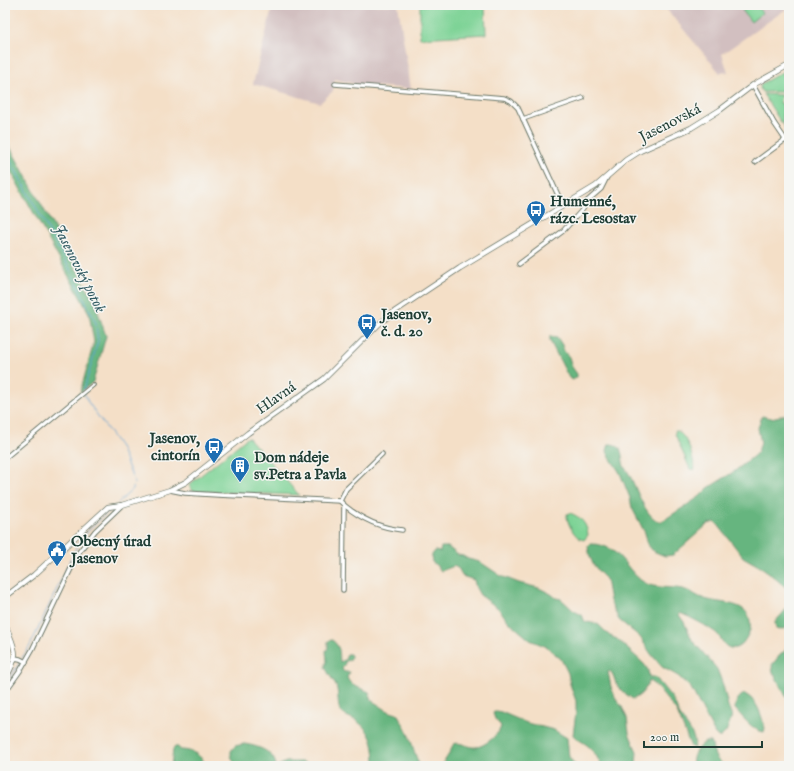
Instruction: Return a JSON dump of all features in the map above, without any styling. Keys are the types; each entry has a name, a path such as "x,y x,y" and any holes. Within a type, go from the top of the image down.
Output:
{"street":[{"name":"Jasenovská","path":"558,209 596,186 634,155 691,128 714,114 753,85 789,65"},
{"path":"335,84 504,98 511,101 518,108 563,206"},
{"path":"753,85 789,145"},
{"path":"523,119 583,98"},
{"path":"756,162 785,140"},
{"path":"519,264 563,231 583,209 586,202 601,189 608,176"},
{"name":"Hlavná","path":"5,597 34,575 104,510 170,490 186,482 248,433 324,379 379,324 394,312 460,268 558,209"},
{"path":"5,458 93,385"},
{"path":"340,501 346,489 382,454"},
{"path":"185,493 183,487 186,482"},
{"path":"170,490 185,493 340,501 355,514 372,523 390,529 402,530"},
{"path":"5,692 79,552 95,531 120,505"},
{"path":"343,590 344,505"},
{"path":"5,624 15,651 21,660"},
{"path":"5,679 14,664 21,660"}],"shaded area":[{"path":"273,5 398,5 411,89 359,85 335,79 333,91 320,103 253,84"},
{"path":"663,5 789,5 789,7 722,54 728,72 720,73"}],"green space":[{"path":"420,5 485,5 486,34 420,38"},
{"path":"748,5 756,5 762,13 751,22 742,10"},
{"path":"789,68 789,79 783,84 781,92 762,92 760,88 761,84"},
{"path":"763,94 781,95 780,103 783,104 782,124"},
{"path":"785,104 789,105 789,136 784,126"},
{"path":"5,138 95,303 106,336 93,382 80,393 94,342 89,313 5,161"},
{"path":"550,336 557,337 564,351 569,357 572,367 577,374 577,377 573,380 569,378 550,341"},
{"path":"789,414 789,489 785,492 785,498 789,503 789,590 764,569 743,557 715,522 708,524 673,555 665,556 653,551 648,545 645,533 632,508 630,498 620,473 609,456 607,451 609,444 620,448 624,467 629,473 646,509 655,520 661,522 699,497 708,488 735,471 755,455 761,443 758,428 762,416 771,418"},
{"path":"675,431 678,431 682,435 690,448 694,470 690,469"},
{"path":"248,437 299,495 193,491 189,485"},
{"path":"570,513 585,524 588,535 584,540 577,537 574,533 567,517 567,514"},
{"path":"590,544 601,545 611,549 637,577 644,582 653,586 683,589 711,601 732,604 744,610 748,615 750,630 744,642 738,647 730,648 726,646 715,632 694,619 680,613 679,615 684,622 692,640 717,669 723,685 732,716 726,732 721,737 718,737 715,734 691,688 678,676 662,667 640,637 619,620 610,601 606,579 593,564 589,554 588,546"},
{"path":"441,547 448,547 458,555 480,562 501,576 519,583 539,588 556,598 561,599 574,611 582,615 585,622 599,625 610,636 617,639 644,664 648,670 649,677 656,678 672,698 679,714 690,730 694,739 694,748 691,747 677,712 655,685 649,681 643,692 633,699 619,688 610,671 608,672 611,687 627,718 629,733 637,752 636,765 601,766 592,750 573,735 576,701 568,673 561,659 547,647 530,640 509,622 498,608 480,595 474,580 462,576 459,569 454,566 441,571 432,562 431,558 435,551 440,552"},
{"path":"789,606 789,627 780,630 776,629 775,622"},
{"path":"332,640 338,647 340,662 345,660 347,654 350,654 351,656 350,660 346,661 342,669 344,672 350,672 347,677 350,683 369,692 372,701 387,710 398,714 407,732 420,766 375,766 372,740 369,734 361,724 341,712 339,708 336,686 325,667 327,661 326,651 328,648 328,641"},
{"path":"789,647 789,702 773,672 772,665"},
{"path":"745,694 756,704 765,728 764,732 752,726 735,709 737,700 740,696"},
{"path":"496,711 527,723 554,730 567,738 569,757 576,766 564,766 562,764 555,766 443,766 444,761 454,744 459,743 473,747 483,745 498,733 501,726 495,719 493,713"},
{"path":"705,742 711,742 715,757 725,766 693,766 695,752"},
{"path":"244,744 255,746 269,753 275,761 276,766 236,766 231,756 231,751 235,746"},
{"path":"175,747 196,754 202,759 206,766 171,766 173,749"},
{"path":"286,762 303,762 310,766 278,766"}],"waterway":[{"name":"Jasenovský potok","path":"5,151 72,273 96,323 98,341 84,390"},
{"name":"Jasenovský potok","path":"84,393 88,402 120,447 134,481 133,489 118,503"},
{"name":"Jasenovský potok","path":"22,658 30,646 77,546 89,530 112,508"},
{"name":"Jasenovský potok","path":"5,686 21,661"}],"place":[{"name":"Humenné, rázc. Lesostav","path":"536,227"},
{"name":"Jasenov, č. d. 20","path":"367,340"},
{"name":"Jasenov, cintorín","path":"214,464"},
{"name":"Dom nádeje sv.Petra a Pavla","path":"240,483"},
{"name":"Obecný úrad Jasenov","path":"57,567"}]}
